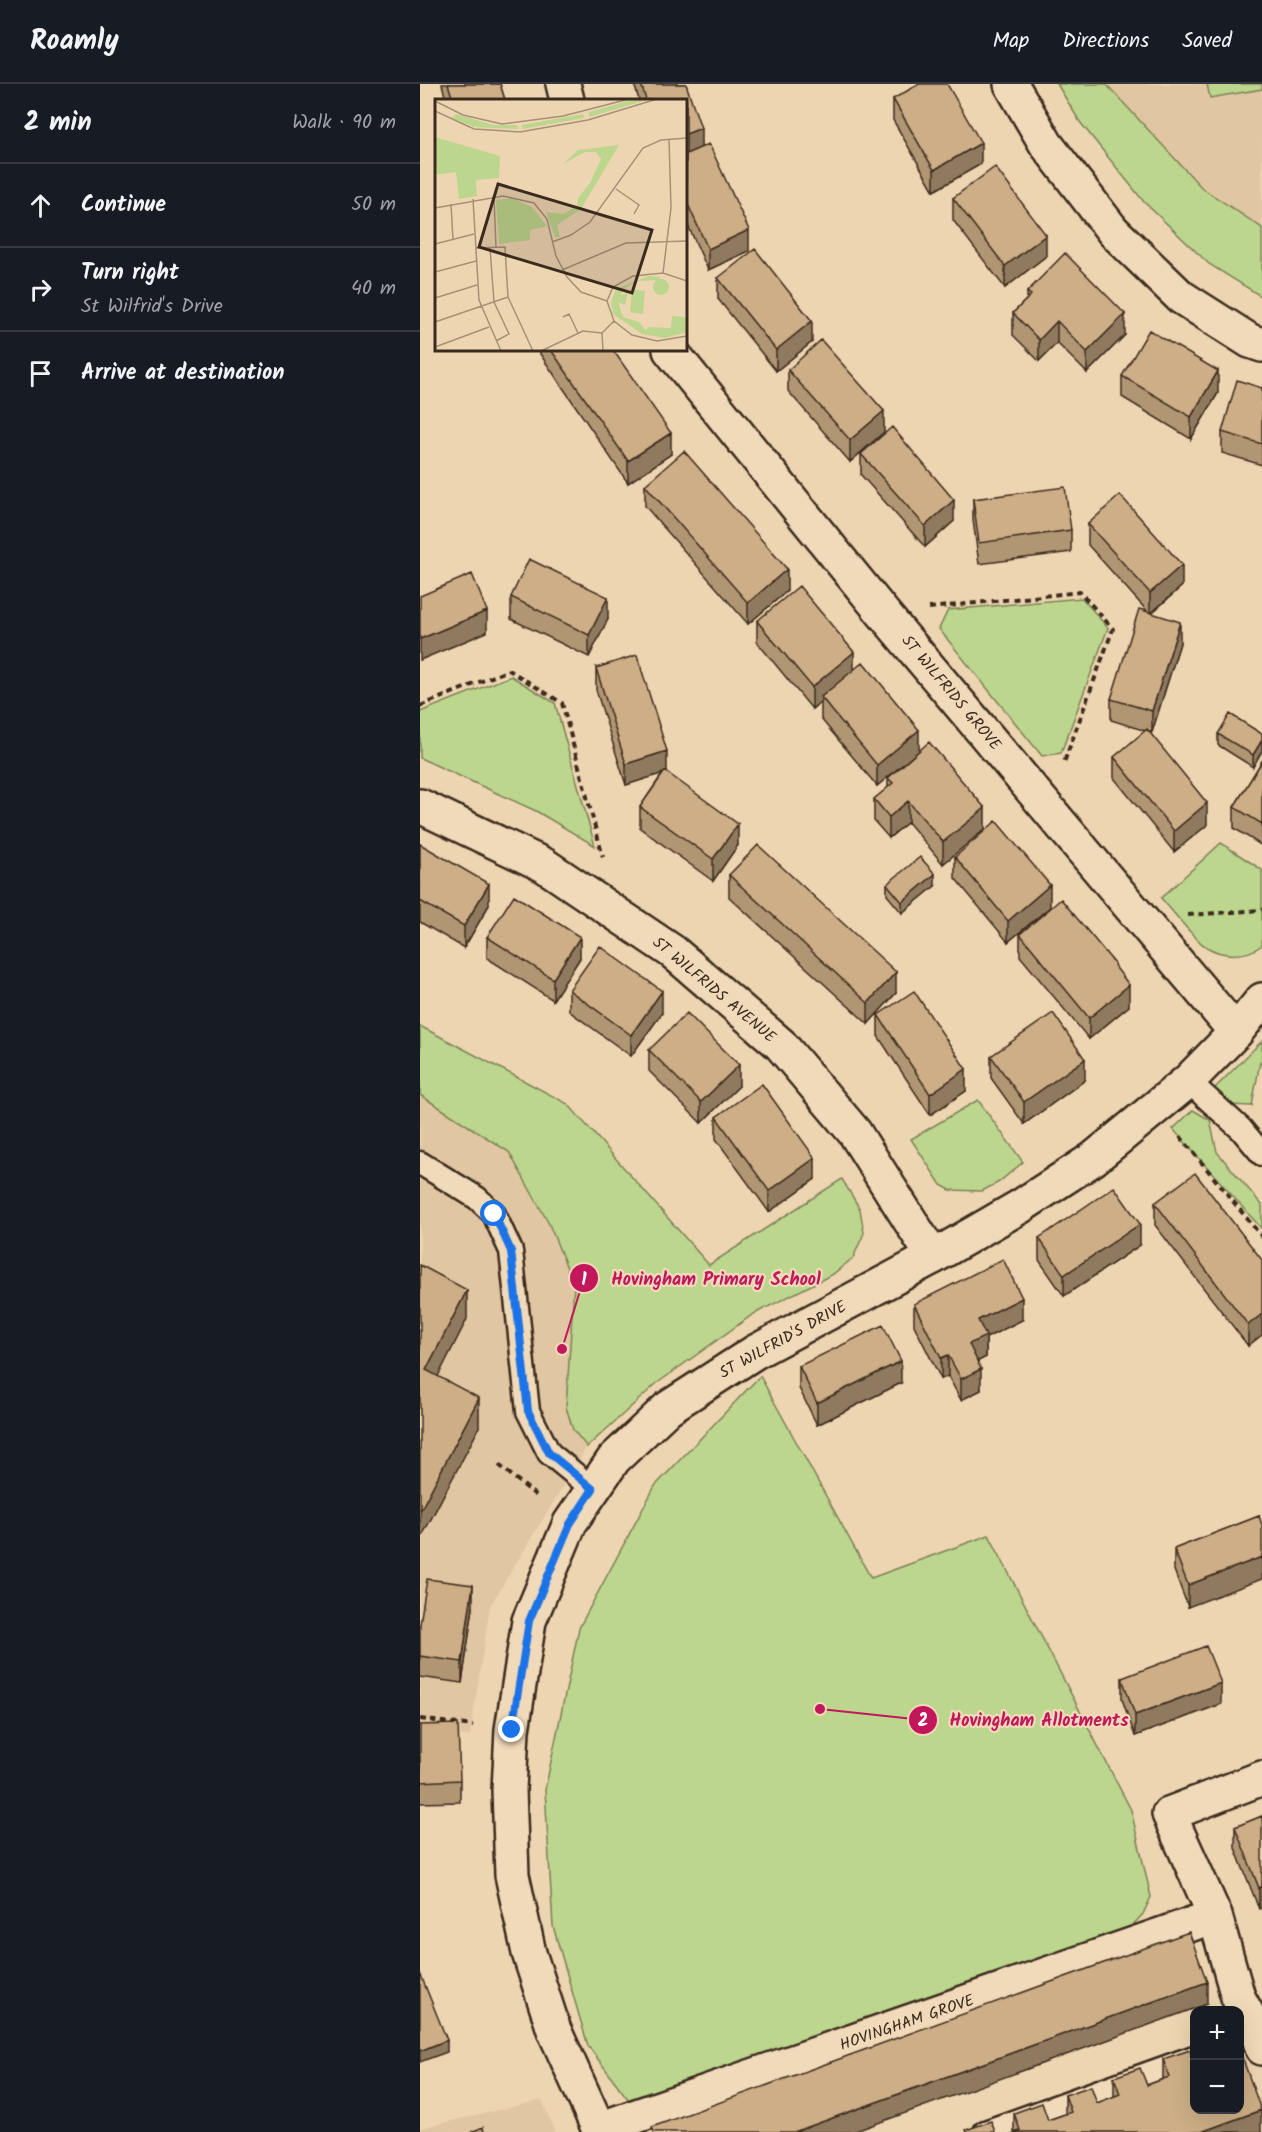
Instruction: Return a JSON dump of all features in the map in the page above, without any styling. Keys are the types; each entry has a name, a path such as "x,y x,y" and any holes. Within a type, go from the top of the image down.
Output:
{"street":[{"path":"562,84 567,99"},
{"path":"1011,84 1046,144 1113,231 1181,297 1250,341 1262,345"},
{"name":"ST WILFRIDS GROVE","path":"671,351 883,613 1236,1032"},
{"name":"ST WILFRIDS AVENUE","path":"420,806 544,865 673,952 780,1044 855,1133 933,1257"},
{"name":"ST WILFRID'S DRIVE","path":"600,2131 554,2030 529,1953 512,1875 509,1790 512,1730 529,1621 570,1524 614,1459 668,1408 755,1352 933,1257 1021,1206 1093,1159 1188,1082 1236,1032 1262,1000"},
{"path":"1253,2041 1250,1992 1169,1814 1262,1778"},
{"name":"HOVINGHAM GROVE","path":"600,2131 1215,1916"}],"lane":[{"path":"1188,1082 1241,1129 1262,1154"},
{"path":"420,1163 477,1197 494,1214 511,1251 528,1411 549,1453 593,1489"},
{"path":"985,2132 1190,2058"}],"path":[{"path":"883,613 1080,592 1113,629 1047,808"},
{"path":"420,706 509,670 562,703 619,916"},
{"path":"1140,917 1262,910"},
{"path":"1157,1107 1262,1237"},
{"path":"499,1465 570,1524"},
{"path":"420,1719 512,1730"}],"shaded area":[{"path":"1057,84 1262,84 1262,297 1209,264 1144,202 1080,122"},
{"path":"420,1026 568,1104 656,1384 587,1447 490,1606 470,1736 420,1733"},
{"path":"542,2100 555,2132 420,2132 420,2128"}],"green space":[{"path":"1057,84 1106,84 1202,188 1262,228 1262,297 1209,264 1144,202 1080,122"},
{"path":"1207,84 1262,84 1262,89 1210,98"},
{"path":"1082,598 1108,628 1061,753 1042,756 939,629 948,610"},
{"path":"511,676 555,703 595,846 536,811 420,758 420,712"},
{"path":"1221,843 1262,870 1262,945 1241,954 1226,954 1205,946 1161,898"},
{"path":"420,1026 568,1104 709,1265 842,1179 860,1209 864,1233 853,1258 833,1274 752,1315 656,1384 587,1447 573,1430 566,1407 574,1285 549,1224 509,1152 420,1095"},
{"path":"1262,1041 1262,1064 1260,1062 1252,1106 1227,1105 1213,1090"},
{"path":"978,1100 1023,1162 999,1182 982,1191 950,1190 941,1185 911,1139"},
{"path":"1193,1110 1210,1120 1217,1152 1262,1205 1262,1229 1173,1129"},
{"path":"760,1376 871,1578 989,1535 1131,1810 1151,1897 1143,1914 1131,1927 631,2103 588,2046 553,1926 545,1790 579,1628 655,1486"}],"building":[{"path":"448,84 500,84 505,99 453,99"},
{"path":"641,84 686,84 701,128 687,134 687,99 646,99"},
{"path":"919,84 947,84 981,143 934,170 893,99"},
{"path":"709,144 749,230 708,249 687,202 687,154"},
{"path":"995,167 1046,235 1005,266 953,198"},
{"path":"755,249 812,321 776,350 718,278"},
{"path":"1065,253 1125,314 1087,352 1057,321 1039,340 1013,313 1031,295 1027,292"},
{"path":"1149,330 1218,371 1191,417 1122,376"},
{"path":"821,340 884,411 850,440 788,370"},
{"path":"552,351 614,351 671,433 628,461"},
{"path":"1237,380 1262,388 1262,444 1222,432"},
{"path":"892,427 954,500 925,526 861,454"},
{"path":"684,451 787,569 748,603 645,485"},
{"path":"1065,487 1071,530 979,543 973,499"},
{"path":"1120,495 1182,565 1150,593 1088,524"},
{"path":"529,559 608,597 589,635 511,597"},
{"path":"472,574 487,611 420,639 420,596"},
{"path":"799,586 854,652 812,687 757,621"},
{"path":"1139,609 1180,622 1152,711 1111,699"},
{"path":"637,655 667,751 626,764 596,668"},
{"path":"863,662 919,730 877,765 821,697"},
{"path":"1230,714 1262,734 1262,740 1253,755 1218,734"},
{"path":"1147,729 1207,803 1174,831 1114,757"},
{"path":"929,742 985,808 943,842 908,801 889,817 874,799 893,783 888,778"},
{"path":"1262,761 1262,824 1234,807"},
{"path":"665,771 738,824 713,859 640,807"},
{"path":"996,821 1050,885 1008,921 955,857"},
{"path":"420,844 489,884 464,926 420,901"},
{"path":"758,845 896,972 868,1003 729,875"},
{"path":"920,857 935,874 902,902 887,884"},
{"path":"514,895 580,937 553,979 487,937"},
{"path":"1061,899 1115,964 1129,985 1089,1018 1020,934"},
{"path":"600,946 662,991 631,1035 569,990"},
{"path":"914,991 966,1069 930,1094 878,1015"},
{"path":"687,1013 739,1065 701,1102 649,1050"},
{"path":"1053,1013 1085,1059 1024,1102 991,1056"},
{"path":"762,1084 815,1158 769,1191 716,1117"},
{"path":"1195,1173 1262,1260 1262,1314 1248,1325 1155,1203"},
{"path":"1114,1187 1140,1224 1064,1275 1039,1238"},
{"path":"1003,1259 1022,1298 978,1320 986,1336 969,1344 981,1369 961,1379 948,1355 941,1358 914,1304"},
{"path":"420,1265 467,1290 426,1370 479,1398 420,1511"},
{"path":"883,1325 901,1361 817,1403 799,1366"},
{"path":"1259,1516 1262,1525 1262,1557 1188,1585 1174,1549"},
{"path":"427,1579 473,1585 462,1662 420,1656 420,1624"},
{"path":"1206,1646 1221,1683 1135,1715 1122,1678"},
{"path":"458,1724 460,1780 420,1782 420,1725"},
{"path":"1262,1816 1262,1886 1259,1888 1235,1827"},
{"path":"1189,1932 1207,1982 794,2132 654,2132 652,2127"},
{"path":"420,1973 447,2040 420,2051"},
{"path":"1190,2050 1190,2114 1244,2114 1244,2062 1261,2110 1201,2132 1014,2132 1020,2130 1014,2113 1042,2103 1048,2120 1071,2112 1065,2095 1091,2086 1097,2103 1120,2094 1114,2077 1140,2068 1147,2085 1169,2077 1163,2059"},
{"path":"991,2121 995,2132 967,2132 966,2130"},
{"path":"483,2127 484,2132 471,2132"}],"place":[{"name":"Hovingham Primary School","path":"562,1349"},
{"name":"Hovingham Allotments","path":"820,1709"}],"route":[{"path":"494,1214 511,1251 528,1411 549,1453 593,1489 570,1524 529,1621 512,1730"}]}
